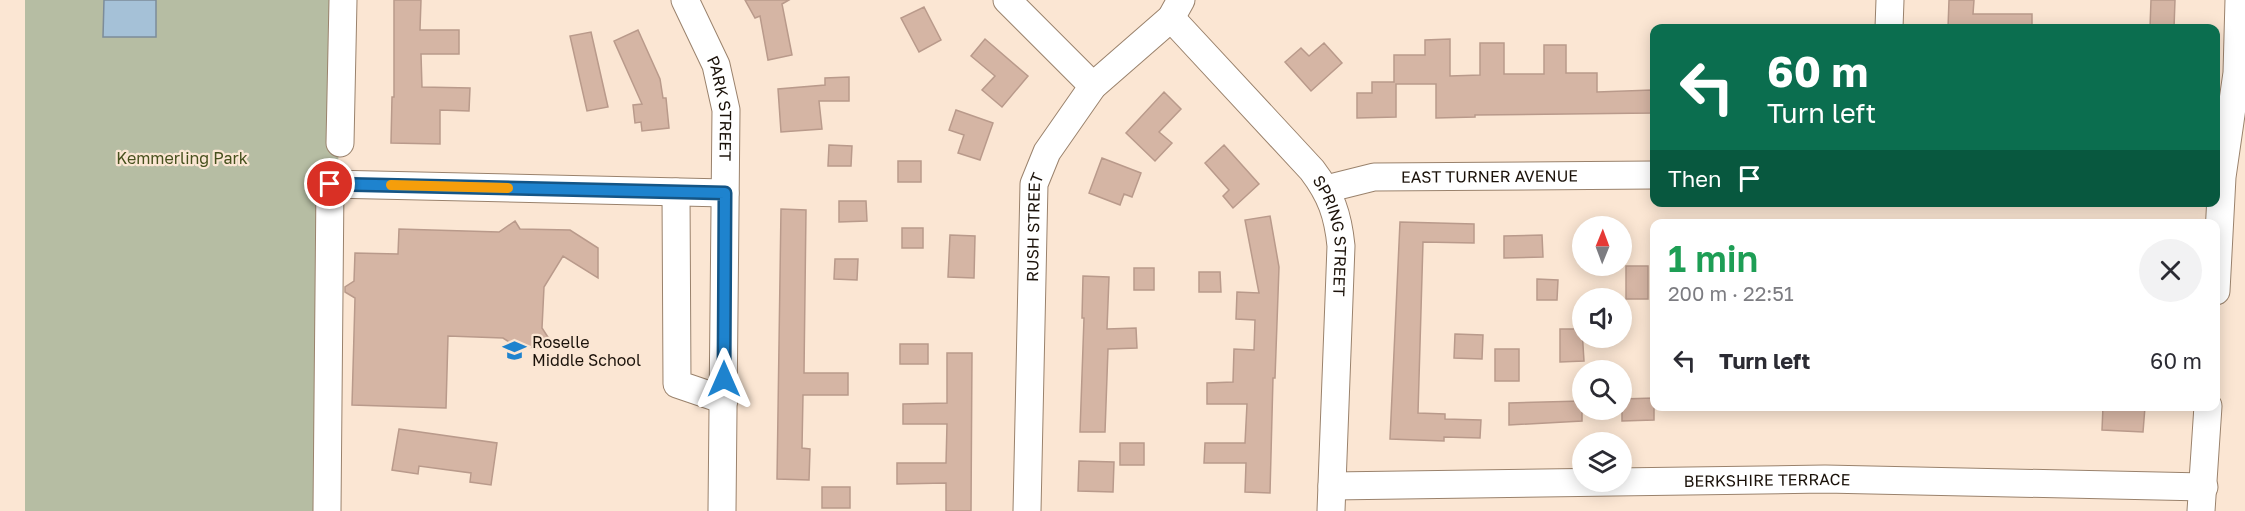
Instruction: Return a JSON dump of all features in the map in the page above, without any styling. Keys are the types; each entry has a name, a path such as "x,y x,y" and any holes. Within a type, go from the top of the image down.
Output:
{"street":[{"path":"340,143 343,0"},
{"name":"PARK STREET","path":"685,0 716,65 726,110 722,511"},
{"path":"1007,0 1093,86"},
{"path":"1889,24 1890,0"},
{"path":"2220,253 2237,73 2239,0"},
{"name":"RUSH STREET","path":"1027,511 1034,184 1047,152 1093,86 1176,9"},
{"name":"SPRING STREET","path":"1176,9 1326,189 1338,221 1341,246 1331,499"},
{"name":"EAST TURNER AVENUE","path":"1326,189 1374,177 1650,175"},
{"path":"327,511 330,184 725,193"},
{"path":"675,192 677,384 724,400"},
{"path":"2202,499 2208,411"},
{"name":"BERKSHIRE TERRACE","path":"1331,499 1825,479 2202,499"}],"green space":[{"name":"Kemmerling Park","path":"25,0 343,0 328,511 25,511"}],"water":[{"path":"104,0 156,0 156,37 103,37"}],"building":[{"path":"394,0 421,0 420,30 459,30 459,54 421,54 422,87 470,88 469,111 440,110 440,144 391,143 392,97 394,97"},
{"path":"745,0 789,0 782,4 792,55 768,60 760,16 755,18"},
{"path":"1949,0 1974,0 1973,14 2032,14 2032,24 1948,24"},
{"path":"2151,0 2175,0 2174,24 2150,24"},
{"path":"924,7 941,40 919,52 901,18"},
{"path":"638,30 660,79 663,98 666,98 669,128 642,131 641,122 635,123 633,105 642,104 614,41"},
{"path":"591,32 608,107 587,111 570,36"},
{"path":"985,39 1028,76 1002,107 982,90 995,76 971,56"},
{"path":"1450,39 1450,76 1480,75 1480,43 1504,43 1504,74 1544,74 1544,45 1566,45 1566,73 1597,73 1597,92 1650,90 1650,113 1475,115 1475,117 1436,118 1436,84 1396,84 1396,117 1357,118 1357,93 1372,93 1372,82 1394,82 1394,55 1425,55 1425,40"},
{"path":"1324,43 1342,63 1311,91 1285,62 1301,48 1309,56"},
{"path":"849,77 849,101 819,101 822,129 781,132 778,89 825,85 825,78"},
{"path":"1164,92 1181,109 1159,132 1172,143 1155,161 1126,133"},
{"path":"956,110 993,123 980,160 958,153 964,135 949,130"},
{"path":"829,145 852,146 851,166 828,166"},
{"path":"1224,145 1259,184 1233,208 1223,196 1229,190 1205,163"},
{"path":"1102,158 1141,173 1132,197 1124,194 1120,205 1089,193"},
{"path":"898,161 921,161 921,182 898,182"},
{"path":"839,201 866,201 867,221 839,222"},
{"path":"781,209 806,210 804,373 848,373 848,395 803,395 802,448 810,449 809,480 777,479"},
{"path":"1270,216 1279,267 1270,493 1245,492 1246,463 1204,463 1205,443 1245,443 1247,404 1207,404 1207,383 1233,382 1234,349 1254,350 1255,320 1236,319 1237,292 1259,293 1245,220"},
{"path":"515,221 520,229 570,230 598,248 598,278 563,256 544,287 542,328 555,348 517,347 503,338 448,336 446,408 352,405 355,298 345,292 345,287 354,281 355,253 398,254 399,229 499,232"},
{"path":"1400,222 1474,224 1474,243 1423,242 1418,413 1445,414 1445,419 1481,420 1480,438 1444,437 1444,441 1390,439"},
{"path":"902,228 923,228 923,248 902,248"},
{"path":"950,235 975,236 974,278 948,277"},
{"path":"1542,235 1543,257 1504,258 1504,236"},
{"path":"835,259 858,259 857,280 834,279"},
{"path":"1632,266 1648,266 1648,299 1632,299 1632,288 1626,288 1626,276 1632,276"},
{"path":"1134,268 1154,268 1154,290 1134,290"},
{"path":"1199,272 1220,272 1221,292 1199,292"},
{"path":"1083,276 1109,277 1107,329 1136,328 1137,348 1108,349 1105,432 1080,432 1084,318 1082,318"},
{"path":"1537,279 1558,280 1557,300 1537,300"},
{"path":"1560,329 1572,329 1572,348 1583,348 1584,360 1560,362"},
{"path":"1455,334 1483,335 1482,359 1454,358"},
{"path":"900,344 928,344 928,364 900,364"},
{"path":"1495,349 1519,349 1519,381 1495,381"},
{"path":"947,353 972,353 971,511 946,511 946,483 897,484 897,463 946,463 947,424 903,424 903,404 947,403"},
{"path":"1650,398 1650,411 1654,411 1654,420 1622,421 1632,420 1632,399"},
{"path":"1572,401 1572,420 1582,421 1509,425 1509,403"},
{"path":"2103,411 2145,411 2143,432 2102,430"},
{"path":"399,429 497,443 491,485 470,482 471,473 419,466 418,474 392,470"},
{"path":"1120,443 1144,443 1144,465 1120,465"},
{"path":"1079,461 1114,462 1113,492 1078,491"},
{"path":"822,487 850,487 850,508 822,508"}],"slow traffic":[{"path":"391,185 508,188"}],"place":[{"name":"Roselle Middle School","path":"514,351"}],"route":[{"path":"330,184 725,193 724,379"}]}
